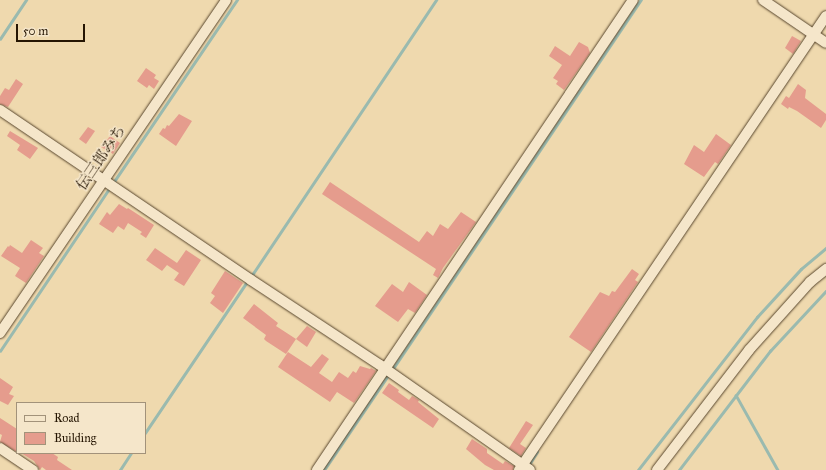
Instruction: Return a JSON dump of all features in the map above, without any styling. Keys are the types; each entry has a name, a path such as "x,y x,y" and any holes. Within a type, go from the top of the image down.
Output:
{"street":[{"name":"伝三郎みち","path":"0,333 109,183 226,0"},
{"path":"317,470 388,372 633,0"},
{"path":"764,0 818,38"},
{"path":"0,110 388,372 524,468 818,38 826,16"},
{"path":"656,470 749,350 810,282 826,269"},
{"path":"0,448 34,470"}],"building":[{"path":"792,36 801,41 793,54 785,48"},
{"path":"579,42 588,47 590,53 564,90 556,84 558,81 553,78 562,65 549,56 555,46 570,56"},
{"path":"146,68 156,75 154,78 159,81 154,89 149,85 147,88 137,81"},
{"path":"16,79 23,84 8,107 0,104 0,96 5,88 9,90"},
{"path":"798,84 806,90 805,98 826,114 826,120 821,128 797,111 789,107 788,109 781,104 786,96 789,98"},
{"path":"179,114 192,121 176,146 159,134 163,128 165,129 167,125 169,126"},
{"path":"88,127 95,131 86,144 79,139"},
{"path":"10,131 38,148 30,159 17,150 20,145 7,136"},
{"path":"716,134 731,145 718,164 715,162 704,177 684,164 694,145 704,152"},
{"path":"110,136 120,143 113,154 101,147"},
{"path":"330,182 419,242 427,231 433,236 440,224 448,229 461,212 476,222 443,268 438,278 433,275 436,269 322,194"},
{"path":"119,204 127,209 128,208 154,225 146,238 140,234 142,232 128,223 124,230 118,226 113,233 99,224 107,212 110,215"},
{"path":"31,240 43,248 39,253 44,256 26,283 15,276 20,268 1,256 10,245 22,253"},
{"path":"155,248 177,263 186,250 201,260 184,286 174,280 179,273 167,265 162,271 146,260"},
{"path":"632,269 639,274 635,280 638,282 591,352 569,337 600,292 609,296 612,291 615,292"},
{"path":"225,271 243,283 223,313 210,303 215,296 211,293"},
{"path":"409,282 427,295 415,313 408,309 398,322 375,306 392,284 403,292"},
{"path":"254,304 278,323 276,326 296,339 286,354 266,341 264,339 266,335 243,318"},
{"path":"307,326 316,332 307,347 296,339"},
{"path":"288,352 311,367 322,354 329,359 319,373 332,382 339,372 348,378 353,371 356,373 360,366 371,368 376,371 354,403 337,392 330,402 278,367"},
{"path":"0,378 13,387 9,394 14,396 8,405 0,401"},
{"path":"389,383 409,400 412,396 419,400 418,402 439,419 433,428 382,393"},
{"path":"0,418 16,428 16,451 0,442 2,435 0,434"},
{"path":"526,421 533,425 520,444 526,448 521,456 509,448"},
{"path":"472,439 487,449 487,453 503,464 505,461 514,466 513,470 494,470 485,465 466,449"},
{"path":"23,454 54,454 58,457 57,460 72,470 46,470 42,467 40,470 34,461"}],"waterway":[{"path":"0,39 26,0"},
{"path":"113,183 237,0"},
{"path":"252,275 436,0"},
{"path":"392,370 641,0"},
{"path":"0,351 110,187"},
{"path":"638,470 757,317 801,269 826,248"},
{"path":"146,432 246,283"},
{"path":"679,470 770,351 826,291"},
{"path":"324,470 389,374"},
{"path":"736,395 778,470"},
{"path":"530,463 537,452"},
{"path":"120,470 130,454"}]}
